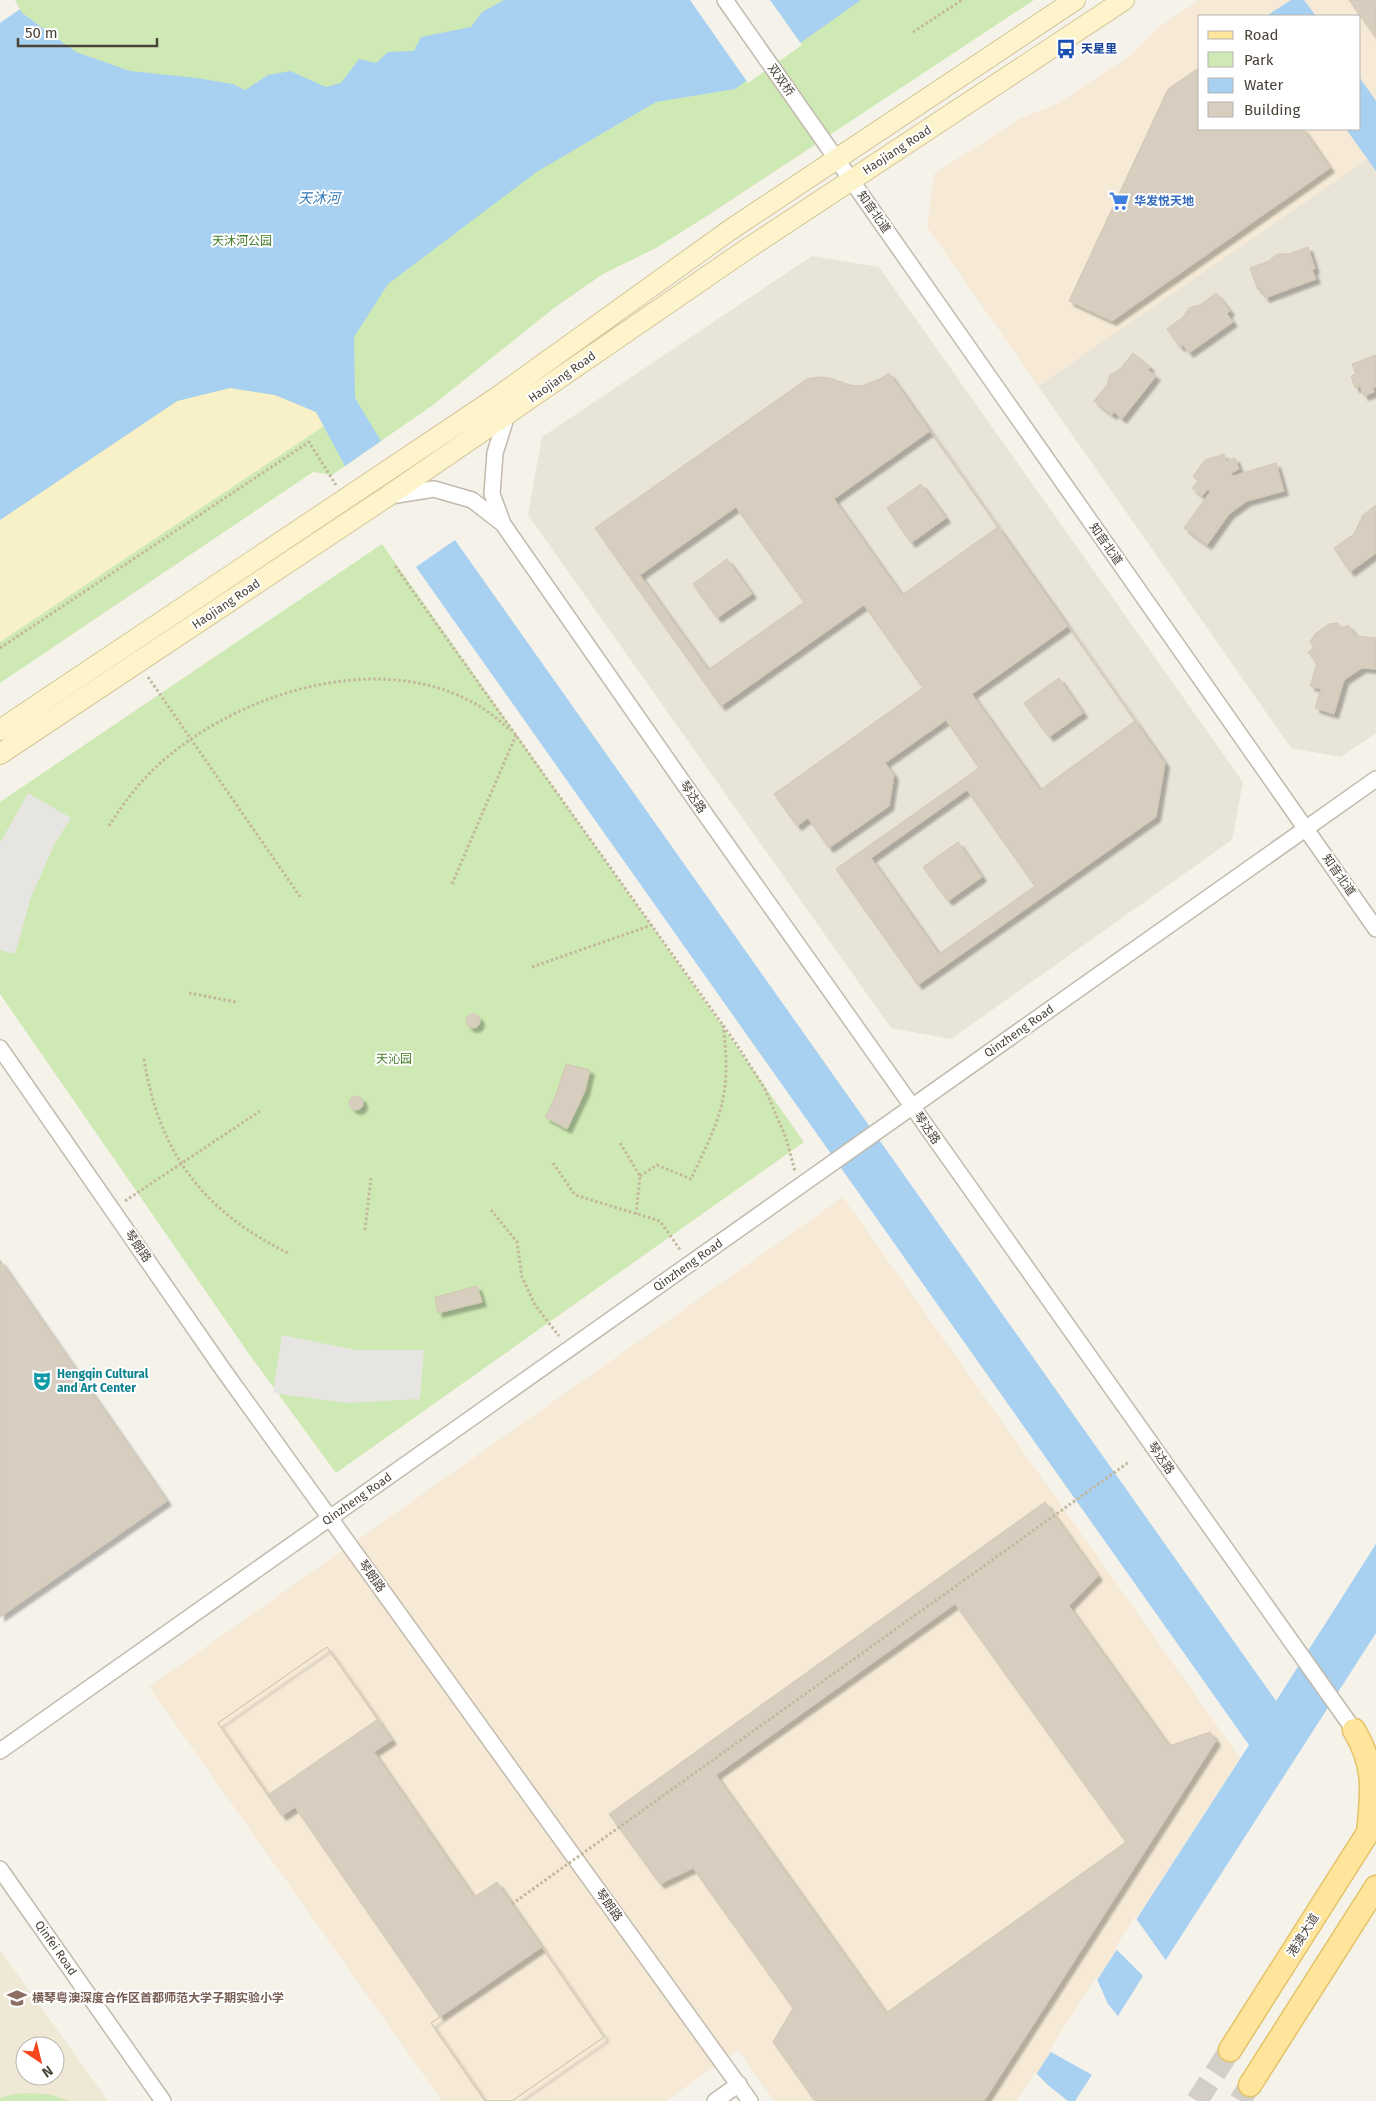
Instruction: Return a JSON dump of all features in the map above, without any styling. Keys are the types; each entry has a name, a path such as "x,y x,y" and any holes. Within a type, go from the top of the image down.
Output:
{"main road":[{"name":"Haojiang Road","path":"0,730 346,500 496,398 730,230 1075,0"},
{"name":"Haojiang Road","path":"0,754 388,496 744,251 1124,0"},
{"path":"1354,1730 1376,1740"},
{"path":"1354,1730 1366,1754 1372,1780 1372,1827"},
{"name":"港澳大道","path":"1230,2050 1372,1827"},
{"path":"1250,2085 1376,1887"}],"street":[{"name":"双双桥","path":"725,0 837,159"},
{"name":"知音北道","path":"837,159 1376,929"},
{"path":"503,524 492,494 495,453 507,415"},
{"path":"388,496 434,489 472,500 503,524"},
{"name":"琴达路","path":"503,524 1354,1730"},
{"name":"Qinzheng Road","path":"0,1751 1376,779"},
{"name":"琴朗路","path":"0,1048 224,1371 750,2101"},
{"name":"Qinfei Road","path":"0,1868 163,2101"},
{"path":"715,2101 739,2084"}],"path":[{"path":"913,32 962,0"},
{"path":"0,648 308,442 346,500"},
{"path":"395,566 723,1025 765,1089 786,1138 800,1186"},
{"path":"138,662 301,898"},
{"path":"109,826 120,809 156,767 191,739 239,711 280,695 333,682 369,678 402,679 440,688 472,702 516,735"},
{"path":"452,884 516,735"},
{"path":"532,967 652,925"},
{"path":"190,993 236,1002"},
{"path":"640,1176 657,1165 691,1179 709,1140 723,1099 726,1069 723,1025"},
{"path":"144,1059 148,1086 156,1113 180,1163 218,1207 264,1241 290,1254"},
{"path":"112,1210 260,1111"},
{"path":"620,1144 640,1176 636,1214"},
{"path":"552,1163 575,1196 660,1221 690,1263"},
{"path":"365,1230 372,1178"},
{"path":"491,1210 517,1242 522,1277 536,1305 568,1349"},
{"path":"512,1904 1129,1462"}],"shaded area":[{"name":"华发悦天地","path":"1199,0 1376,0 1376,153 1038,386 927,227 934,174 1019,119 1057,104 1131,55 1160,26"},
{"path":"1376,153 1376,733 1341,757 1291,748 1038,386"},
{"path":"812,256 879,267 1243,782 1232,840 951,1039 891,1028 528,515 542,437"},
{"path":"28,793 71,818 55,843 31,897 15,954 0,950 0,843"},
{"path":"843,1197 1240,1758 1019,2101 774,2101 738,2050 666,2101 442,2101 149,1687"},
{"path":"282,1335 355,1350 424,1350 420,1399 347,1403 273,1393"},
{"name":"横琴粤澳深度合作区首都师范大学子期实验小学","path":"0,1950 62,2036 15,2036 15,2086 65,2086 65,2041 108,2101 0,2101"}],"green space":[{"name":"天沐河公园","path":"0,0 1034,0 707,216 656,248 603,274 554,308 433,405 332,475 313,472 0,683"},
{"name":"天沁园","path":"382,544 804,1142 336,1473 249,1354 0,994 0,802"},
{"path":"14,2094 52,2095 70,2101 0,2101 0,2098"}],"sand":[{"path":"230,388 275,395 317,412 324,426 0,642 0,520 177,401"}],"water":[{"name":"天沐河","path":"0,0 15,0 22,13 76,52 130,71 197,78 233,84 245,90 268,75 290,71 326,87 341,83 359,59 376,63 388,52 414,51 421,37 471,27 482,12 504,0 861,0 735,89 656,102 538,171 388,284 354,337 355,398 381,441 345,466 316,412 275,395 230,388 177,401 0,520"},
{"path":"1291,0 1304,0 1315,15 1268,15"},
{"path":"1361,79 1376,101 1376,171 1347,130 1361,130"},
{"path":"455,540 1276,1701 1376,1544 1376,1633 1075,2101 1019,2101 1249,1745 416,567"}],"pier":[{"path":"0,0 15,0 20,9 0,23"},
{"path":"690,0 770,0 802,45 748,83"},
{"path":"1135,1917 1167,1962 1094,2076 1049,2051 1096,1977 1108,2004 1118,2016 1143,1976 1115,1948"},
{"path":"1035,2072 1049,2086 1068,2101 1017,2101"}],"building":[{"path":"1349,0 1376,0 1376,38 1361,15"},
{"path":"1198,68 1198,130 1304,130 1330,168 1112,321 1069,301 1168,89"},
{"path":"1308,247 1315,269 1312,270 1316,279 1265,298 1261,288 1258,290 1250,268 1269,261 1277,254 1289,254"},
{"path":"1216,293 1230,311 1227,314 1233,322 1189,353 1183,345 1180,347 1167,329 1183,317 1189,308 1200,305"},
{"path":"1133,353 1150,367 1148,370 1156,376 1122,419 1114,412 1112,415 1094,401 1107,385 1110,375 1120,369"},
{"path":"1376,355 1376,387 1373,388 1374,392 1364,396 1360,386 1355,388 1351,376 1356,374 1352,364"},
{"path":"889,373 1165,763 1156,817 918,985 836,869 979,768 946,720 885,763 894,775 889,806 829,848 808,818 797,826 774,794 923,688 864,605 721,706 595,528 807,379 830,378 850,385 861,386 880,379"},
{"path":"930,431 998,527 902,595 834,499","holes":["921,484 946,518 911,543 887,508"]},
{"path":"1224,454 1226,461 1235,458 1239,469 1231,473 1233,476 1276,463 1284,491 1247,501 1229,514 1207,545 1184,528 1210,492 1208,489 1202,496 1192,488 1198,481 1193,476 1205,460"},
{"path":"1376,505 1376,553 1350,572 1334,548 1354,534 1363,515"},
{"path":"736,507 804,602 708,670 640,575","holes":["727,559 752,594 717,618 693,584"]},
{"path":"1338,623 1342,629 1348,625 1356,636 1376,638 1376,669 1362,668 1344,680 1334,714 1315,708 1321,689 1310,686 1317,664 1308,652 1314,648 1310,642 1315,634 1329,624"},
{"path":"1068,626 1135,721 1040,790 972,694","holes":["1059,678 1083,713 1049,737 1024,703"]},
{"path":"967,790 1035,886 939,954 871,858","holes":["958,842 982,877 948,901 923,867"]},
{"path":"473,1014 478,1016 480,1021 478,1026 473,1028 468,1026 466,1021 468,1016"},
{"path":"566,1064 590,1070 585,1091 567,1129 545,1117 554,1100"},
{"path":"356,1096 361,1098 363,1103 361,1108 356,1110 351,1108 349,1103 351,1098"},
{"name":"Hengqin Cultural and Art Center","path":"0,1260 167,1501 0,1617"},
{"path":"477,1286 482,1302 438,1313 435,1297"},
{"path":"1045,1502 1098,1576 1069,1606 1169,1746 1210,1732 1216,1741 984,2101 815,2101 773,2042 793,2008 693,1868 660,1884 609,1814"},
{"path":"955,1604 1126,1842 886,2013 716,1775"},
{"path":"327,1647 378,1719 268,1795 218,1723"},
{"path":"327,1647 392,1740 374,1752 474,1897 497,1882 604,2037 512,2101 485,2101 431,2023 440,2017 295,1807 282,1816 218,1723"},
{"path":"542,1947 604,2037 512,2101 485,2101 431,2023"}],"tunnel":[{"path":"1197,2101 1230,2050"},
{"path":"1240,2101 1250,2085"}],"place":[{"name":"天星里","path":"1066,49"},
{"name":"华发悦天地","path":"1119,201"},
{"name":"Hengqin Cultural and Art Center","path":"42,1381"},
{"name":"横琴粤澳深度合作区首都师范大学子期实验小学","path":"17,1998"}]}
